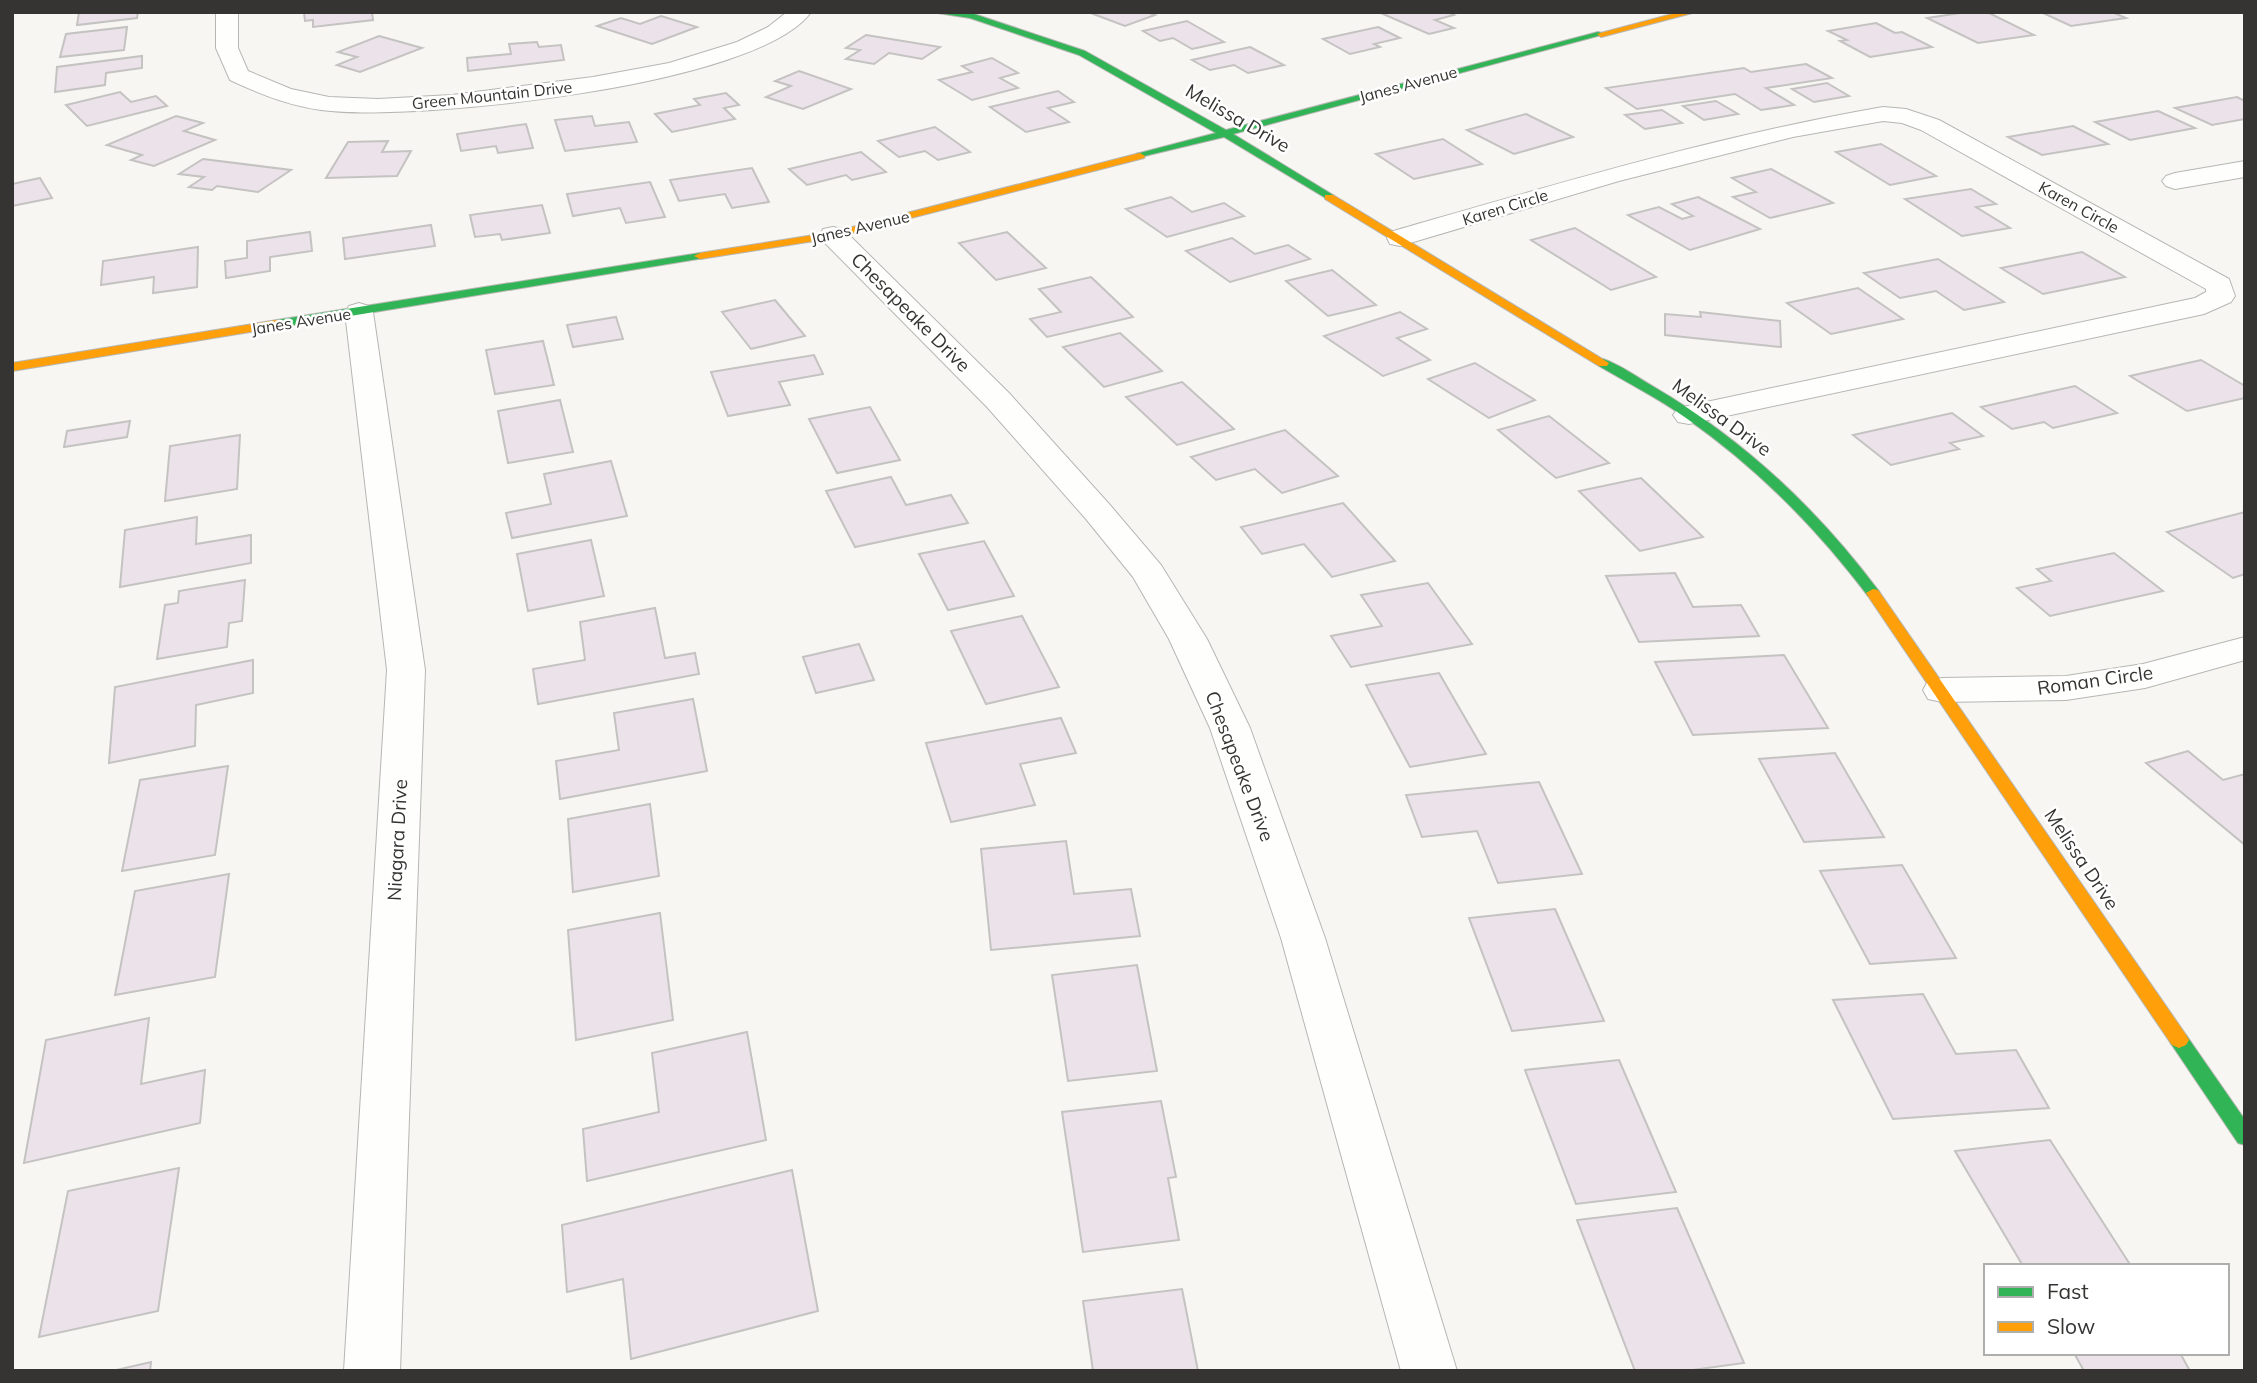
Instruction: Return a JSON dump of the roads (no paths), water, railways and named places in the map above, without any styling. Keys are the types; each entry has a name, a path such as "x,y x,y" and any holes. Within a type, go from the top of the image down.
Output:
{"street":[{"name":"Green Mountain Drive","path":"227,12 227,48 239,75 283,96 331,104 389,106 463,100 633,79 727,53 786,27 801,12"},
{"name":"Melissa Drive","path":"935,12 971,16 1082,52 1226,134 1689,415 1755,465 1818,525 1851,562 1942,691 2245,1137"},
{"name":"Janes Avenue","path":"12,367 834,235 1226,134 1523,53 1692,12"},
{"name":"Karen Circle","path":"1400,239 1610,176 1792,130 1883,114 1906,116 1930,125 2219,285 2221,296 2204,305 1689,415"},
{"path":"2175,181 2245,169"},
{"name":"Chesapeake Drive","path":"834,235 998,400 1098,513 1148,573 1188,639 1230,728 1303,937 1429,1371"},
{"name":"Niagara Drive","path":"359,312 405,670 372,1371"},
{"name":"Roman Circle","path":"1942,691 2066,688 2145,676 2245,648"}]}
